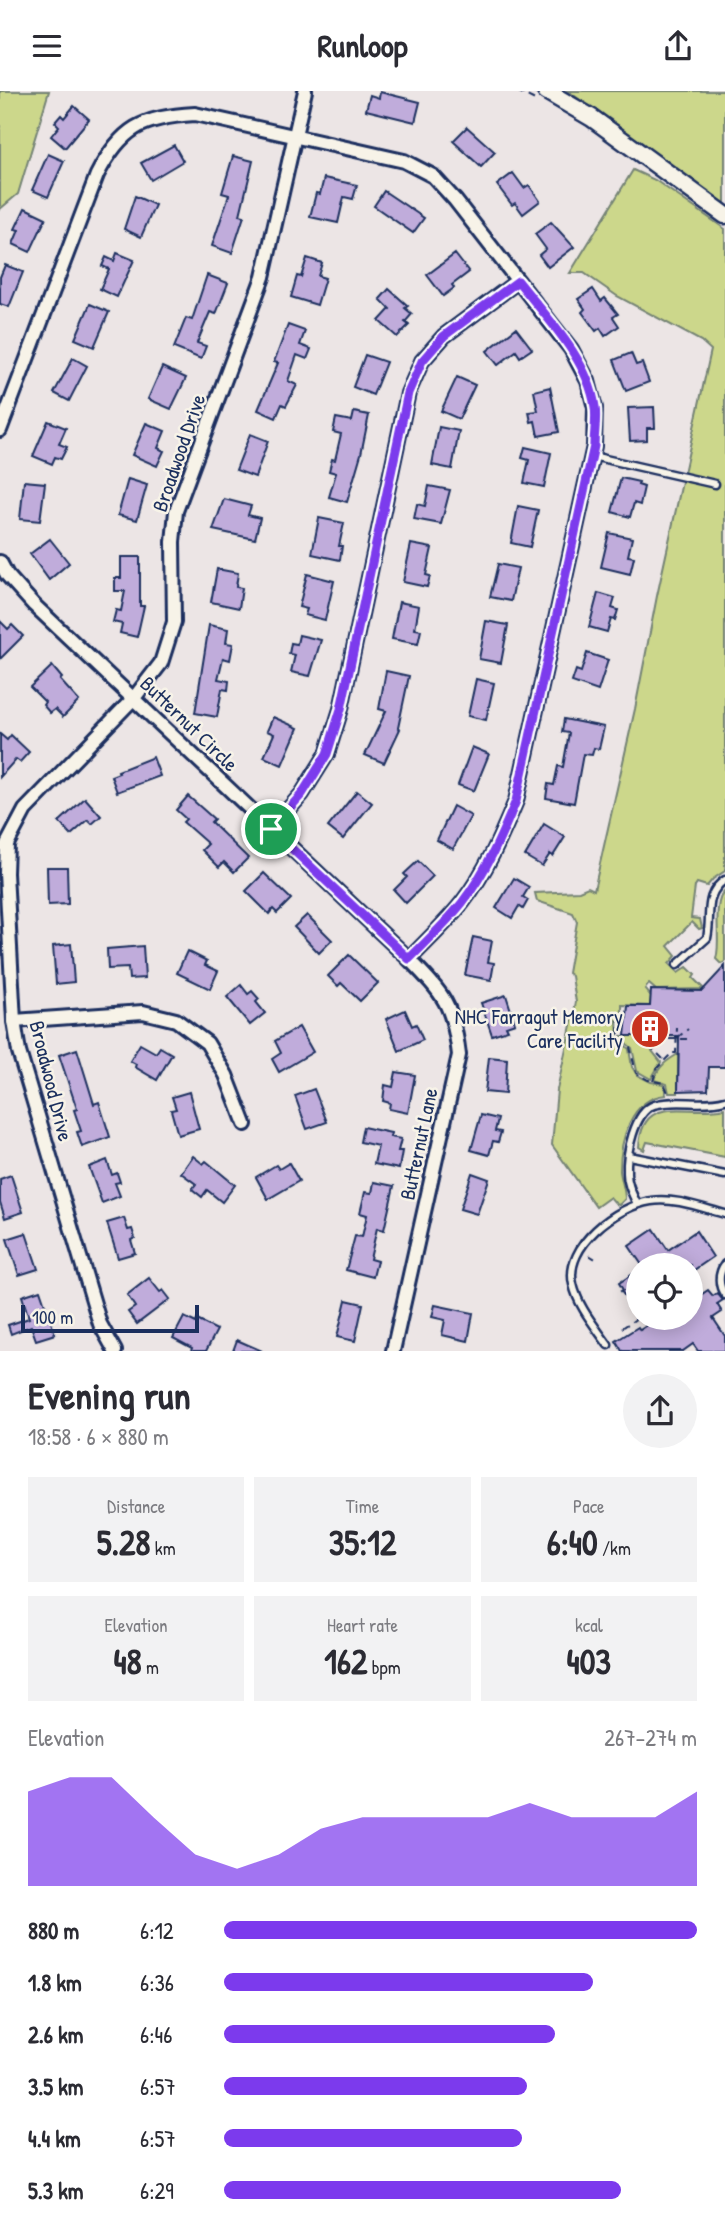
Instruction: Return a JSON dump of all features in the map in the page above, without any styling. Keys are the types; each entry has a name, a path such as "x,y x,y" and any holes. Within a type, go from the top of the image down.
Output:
{"street":[{"name":"Broadwood Drive","path":"115,1351 100,1324 19,1052 6,873 7,844 25,810 134,698 160,663 174,622 173,542 176,511 263,277 305,91"},
{"path":"546,91 592,118 725,215"},
{"path":"0,430 3,414 109,151 134,127 163,116 195,114 404,161 433,176 571,349 588,381 595,408 592,456 516,801 500,839 462,903 409,959"},
{"path":"271,829 302,794 327,754 341,709 408,393 422,361 444,336 518,281"},
{"name":"Butternut Circle","path":"0,562 7,575 34,604 409,959"},
{"name":"Butternut Lane","path":"393,1351 459,1055 455,1022 441,992 409,959"},
{"path":"15,1021 143,1012 176,1020 207,1043 226,1075 245,1124"}],"lane":[{"path":"592,456 715,484"},
{"path":"677,965 707,938 710,900 714,889 725,880"},
{"path":"637,1204 629,1186 627,1171 634,1130 643,1112 653,1105 707,1104 725,1100"},
{"path":"629,1156 725,1175"},
{"path":"608,1345 579,1302 572,1282 575,1258 584,1241 637,1204 652,1200 690,1205 725,1214"},
{"path":"725,1263 720,1279 721,1290 725,1296"}],"path":[{"path":"625,1021 619,1021 620,1038 630,1047 636,1073 664,1083 668,1095"},
{"path":"653,1081 655,1071 672,1053 676,1053 677,1028"},
{"path":"677,1039 688,1029"},
{"path":"665,1061 654,1050 658,1039 687,1039"},
{"path":"622,1328 626,1325"}],"green space":[{"path":"0,91 49,91 18,194 0,209"},
{"path":"568,91 725,91 725,205"},
{"path":"633,170 655,180 725,229 725,871 707,886 697,883 695,886 691,918 700,919 702,928 699,929 692,922 668,946 676,956 669,964 678,973 687,967 704,989 656,990 649,984 645,989 651,996 650,1006 622,1005 622,1020 617,1020 618,1039 629,1049 632,1067 637,1075 651,1082 664,1084 666,1095 644,1104 636,1112 625,1135 620,1171 625,1199 619,1205 610,1197 596,1207 552,1145 557,1090 576,1002 572,976 568,973 577,922 573,913 537,901 535,893 579,891 588,887 594,890 711,350 701,341 617,296 584,273 570,273"},
{"path":"725,890 725,962 721,964 716,959 718,913"},
{"path":"621,1036 652,1036 652,1051 661,1062 651,1079 637,1071 632,1048"},
{"path":"678,1054 678,1093 669,1093 667,1084 654,1080 661,1067"},
{"path":"725,1108 725,1157 647,1142 644,1150 639,1147 642,1130 658,1112"}],"building":[{"path":"380,92 420,102 415,122 366,110 370,95 379,98"},
{"path":"74,106 89,119 65,148 51,136 59,126 55,122 61,115 64,118"},
{"path":"467,127 495,152 481,167 453,141"},
{"path":"174,145 183,161 151,180 141,163"},
{"path":"48,154 64,161 48,197 32,190"},
{"path":"233,156 253,161 240,215 244,216 232,253 212,246 229,195 222,193"},
{"path":"513,173 524,188 529,185 540,201 523,214 515,203 512,205 497,185"},
{"path":"324,178 357,185 353,199 344,197 338,223 310,217 316,193 320,194"},
{"path":"384,191 424,218 413,233 374,206"},
{"path":"135,196 155,205 141,237 124,229"},
{"path":"25,208 46,218 30,252 13,244 19,230 15,229"},
{"path":"551,222 574,247 548,267 539,255 546,249 535,234"},
{"path":"117,253 134,260 117,297 100,289 109,269 102,266 106,257 114,261"},
{"path":"455,254 469,272 443,296 427,275"},
{"path":"307,258 322,263 318,276 325,278 317,305 291,297 297,276 301,277"},
{"path":"5,265 23,272 9,307 0,304 0,277"},
{"path":"207,275 228,283 216,314 210,312 197,343 206,346 201,359 174,348 186,318 192,320"},
{"path":"389,289 408,306 405,308 412,314 405,322 409,325 397,337 379,321 390,309 380,299"},
{"path":"593,289 601,301 605,298 618,314 613,317 619,326 605,336 600,328 596,331 582,312 585,309 578,299"},
{"path":"90,304 109,312 94,347 75,339"},
{"path":"288,325 305,331 300,345 311,349 307,359 297,355 288,381 297,385 286,406 282,404 276,418 258,410 278,363 274,362"},
{"path":"516,328 532,349 520,357 516,351 498,365 487,351"},
{"path":"631,353 636,365 642,363 649,382 626,391 614,360"},
{"path":"365,355 386,362 373,395 353,387"},
{"path":"73,358 87,366 69,401 54,393"},
{"path":"162,367 186,378 171,409 148,399"},
{"path":"457,377 475,385 459,419 441,411"},
{"path":"550,387 559,432 538,436 535,421 531,422 529,412 538,411 534,391"},
{"path":"654,407 655,428 647,428 647,440 630,441 628,408"},
{"path":"354,412 369,415 347,502 329,497 336,473 329,471 332,459 335,460 341,434 333,432 336,418 352,421"},
{"path":"48,421 66,428 59,444 67,447 61,459 55,457 52,464 33,456"},
{"path":"146,423 165,431 158,448 164,451 157,466 132,455"},
{"path":"439,427 459,431 452,469 432,465"},
{"path":"250,434 268,441 255,477 236,470"},
{"path":"525,447 551,453 544,487 524,483 529,460 522,458"},
{"path":"621,478 639,482 638,485 644,487 640,505 634,503 630,517 612,512"},
{"path":"128,479 147,485 137,520 118,515"},
{"path":"24,481 45,483 40,521 20,519"},
{"path":"429,486 450,490 441,524 414,519 417,504 425,506"},
{"path":"224,499 251,506 248,515 260,518 255,539 213,530"},
{"path":"518,506 538,510 530,547 511,543"},
{"path":"319,518 344,523 339,546 342,546 340,560 312,554"},
{"path":"609,533 632,538 628,556 634,557 630,574 601,567"},
{"path":"50,539 69,563 49,580 30,554"},
{"path":"411,544 432,548 426,575 430,576 427,587 403,582"},
{"path":"121,557 140,557 140,606 144,606 137,637 120,633 122,624 113,622 116,610 121,611 125,591 115,591 115,578 121,578"},
{"path":"498,564 518,568 511,601 490,597"},
{"path":"217,569 238,573 236,587 242,588 239,608 211,602"},
{"path":"307,574 334,581 325,620 305,615 307,609 299,607"},
{"path":"598,593 615,598 612,608 618,610 615,620 611,619 607,632 589,627"},
{"path":"399,602 419,606 415,629 421,630 418,644 392,639"},
{"path":"0,621 8,629 12,625 23,636 0,659"},
{"path":"486,621 508,625 501,663 479,659"},
{"path":"209,625 228,629 226,643 233,644 230,660 223,658 218,679 229,681 228,690 222,689 217,717 195,713"},
{"path":"299,635 321,640 310,676 291,672 295,655 289,654 291,643 297,644"},
{"path":"587,653 608,660 598,691 572,682 576,670 581,672"},
{"path":"52,666 62,678 60,680 79,701 63,717 55,709 50,713 43,705 45,702 30,687"},
{"path":"386,671 409,676 398,728 400,729 384,763 365,755 386,711 379,709"},
{"path":"476,679 494,683 486,720 468,716"},
{"path":"273,717 298,728 282,765 264,757 274,734 267,731"},
{"path":"564,719 604,727 599,749 594,748 592,755 583,754 574,803 546,798 548,784 554,785 558,766 563,767 569,733 562,732"},
{"path":"0,734 7,740 11,735 29,752 20,762 16,759 0,777"},
{"path":"472,747 489,754 474,791 458,785"},
{"path":"153,757 160,776 117,792 111,776"},
{"path":"357,791 372,803 343,839 328,827"},
{"path":"188,796 214,819 211,822 248,858 234,872 224,862 219,867 202,850 208,844 183,822 186,819 176,810"},
{"path":"85,798 101,816 92,824 88,820 71,835 59,822"},
{"path":"453,806 471,816 453,849 437,840"},
{"path":"544,824 565,837 553,856 550,854 542,866 525,856"},
{"path":"418,861 433,876 406,903 394,890 407,877 404,874"},
{"path":"47,867 67,867 68,904 48,905"},
{"path":"264,873 291,899 277,913 273,909 269,914 246,891"},
{"path":"514,878 529,887 523,897 528,900 523,909 519,906 512,918 496,908"},
{"path":"307,915 332,940 319,953 294,927"},
{"path":"473,937 492,941 488,962 494,963 491,980 465,975"},
{"path":"71,944 74,982 56,984 53,946"},
{"path":"143,946 145,978 129,979 128,968 108,969 107,949"},
{"path":"187,951 207,961 205,965 218,971 210,989 177,973"},
{"path":"349,955 378,983 360,1001 341,983 338,986 328,976"},
{"name":"NHC Farragut Memory Care Facility","path":"725,966 725,1067 709,1067 708,1090 678,1091 679,1036 625,1036 628,1006 650,1006 651,990 702,991"},
{"path":"241,985 248,994 252,991 259,999 256,1002 265,1013 250,1025 227,997"},
{"path":"506,995 515,1023 506,1026 508,1030 492,1035 481,1003"},
{"path":"405,1010 412,1026 416,1024 423,1040 399,1051 386,1019"},
{"path":"299,1027 313,1052 279,1072 272,1059 281,1053 275,1041"},
{"path":"140,1044 156,1053 160,1047 172,1054 157,1080 130,1061"},
{"path":"77,1049 94,1104 99,1102 110,1137 82,1147 77,1132 81,1131 74,1110 77,1109 59,1055"},
{"path":"489,1057 507,1059 505,1094 485,1092"},
{"path":"396,1072 415,1075 408,1113 389,1109 390,1103 383,1101 385,1085 393,1087"},
{"path":"314,1089 327,1122 307,1129 295,1096"},
{"path":"189,1092 199,1129 178,1135 171,1110 176,1109 172,1097"},
{"path":"481,1115 498,1119 495,1131 501,1132 498,1142 493,1141 489,1155 471,1150"},
{"path":"363,1127 391,1133 390,1137 401,1139 398,1151 402,1151 399,1169 374,1164 378,1146 360,1142"},
{"path":"193,1156 203,1164 206,1161 235,1185 222,1202 207,1190 202,1197 192,1189 196,1184 181,1173"},
{"path":"107,1160 112,1175 117,1173 120,1182 115,1183 120,1196 102,1203 89,1167"},
{"path":"289,1163 299,1181 268,1199 256,1177 276,1165 279,1169"},
{"path":"472,1173 489,1179 477,1214 460,1209"},
{"path":"11,1175 23,1212 5,1218 0,1202 0,1179"},
{"path":"374,1182 394,1186 384,1230 377,1228 370,1259 377,1261 373,1277 346,1270 355,1236 362,1237 367,1215 360,1213 365,1192 372,1193"},
{"path":"124,1218 128,1230 132,1229 135,1238 131,1240 135,1253 118,1258 107,1223"},
{"path":"654,1229 668,1250 696,1231 713,1257 703,1264 703,1253 634,1253 629,1246"},
{"path":"26,1233 38,1269 19,1275 7,1239"},
{"path":"149,1278 160,1292 163,1290 170,1299 137,1324 128,1312 135,1307 127,1295"},
{"path":"626,1278 626,1298 621,1291 623,1290 619,1283"},
{"path":"40,1290 55,1334 36,1340 31,1326 11,1334 8,1325 29,1318 22,1296"},
{"path":"708,1290 713,1296 717,1293 723,1300 717,1304 722,1312 713,1318 725,1336 725,1351 698,1351 693,1344 683,1351 622,1351 616,1341 633,1330 703,1330 703,1293"},
{"path":"346,1300 363,1304 355,1341 337,1337"},
{"path":"435,1305 473,1313 468,1341 442,1335 445,1320 432,1317"},
{"path":"184,1317 217,1330 206,1351 191,1351 192,1348 173,1338"},
{"path":"237,1340 262,1351 233,1351"}],"place":[{"name":"NHC Farragut Memory Care Facility","path":"650,1029"}],"route":[{"path":"518,281 571,349 588,381 595,408 594,446 516,801 500,839 462,903 409,959 271,829 302,794 327,754 341,709 408,393 422,361 444,336 518,281"}]}
